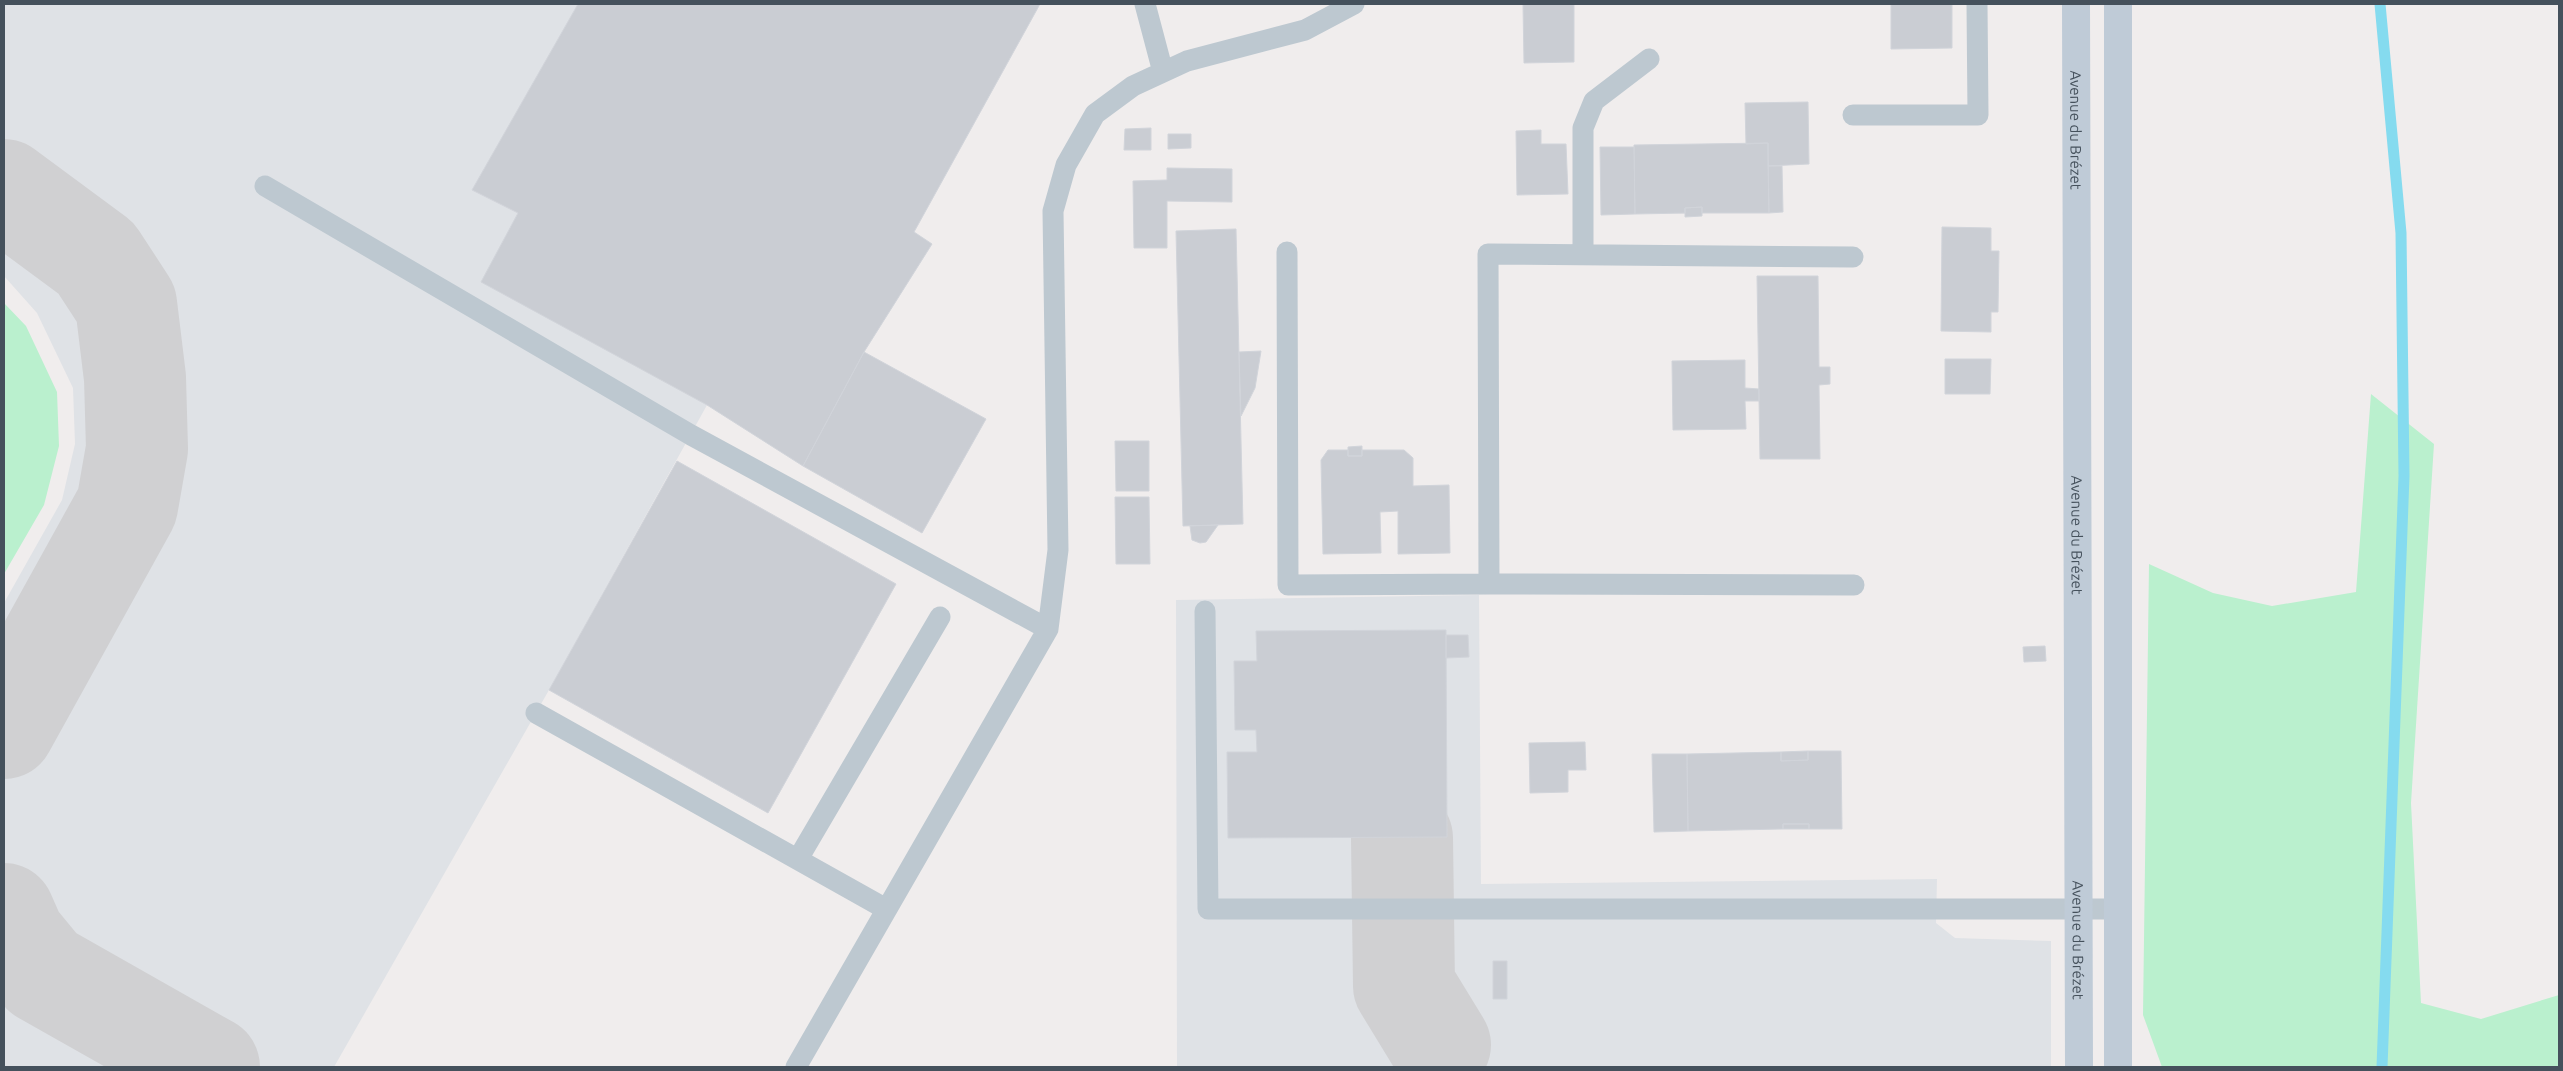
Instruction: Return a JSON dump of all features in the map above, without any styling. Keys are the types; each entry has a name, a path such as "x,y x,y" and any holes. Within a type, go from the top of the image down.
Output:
{"main road":[{"name":"Avenue du Brézet","path":"2076,4 2077,910 2079,1067"},
{"path":"2118,4 2118,1067"}],"lane":[{"path":"1144,4 1163,72"},
{"path":"796,1067 1048,629 1058,550 1053,211 1066,165 1095,114 1133,86 1187,61 1305,30 1354,4"},
{"path":"1853,115 1978,115 1977,4"},
{"path":"1583,255 1583,128 1594,101 1649,59"},
{"path":"265,186 691,435 1048,629"},
{"path":"1287,252 1288,584 1854,586"},
{"path":"1489,584 1488,254 1853,257"},
{"path":"1205,611 1208,909 2118,909"},
{"path":"798,859 940,617"},
{"path":"536,713 886,909"}],"shaded area":[{"path":"4,4 578,4 472,190 518,213 482,281 707,405 549,690 334,1067 4,1067 4,603 62,500 75,444 73,388 37,313 4,276"},
{"path":"1479,595 1481,884 1937,879 1936,923 1955,938 2051,941 2051,1067 1177,1067 1176,600"}],"green space":[{"path":"4,303 26,326 57,392 59,446 44,505 4,574"},
{"path":"2371,394 2434,444 2411,803 2421,1003 2481,1019 2559,995 2559,1067 2162,1067 2143,1015 2149,564 2213,593 2272,606 2356,592"}],"building":[{"path":"578,4 1040,4 914,232 932,244 864,352 803,466 707,405 481,282 518,213 472,190"},
{"path":"1523,4 1574,4 1574,62 1524,63"},
{"path":"1891,4 1952,4 1952,48 1891,49"},
{"path":"1808,102 1809,164 1768,166 1768,143 1746,144 1745,103"},
{"path":"1151,128 1151,150 1124,150 1125,129"},
{"path":"1541,130 1541,144 1566,144 1568,194 1517,195 1516,131"},
{"path":"1168,134 1191,134 1191,148 1168,149"},
{"path":"1768,143 1769,213 1702,213 1702,207 1685,208 1685,213 1635,214 1634,145"},
{"path":"1600,147 1634,147 1635,214 1601,215"},
{"path":"1768,166 1782,166 1783,212 1769,213"},
{"path":"1167,168 1232,169 1232,202 1167,201 1167,248 1134,248 1133,181 1167,180"},
{"path":"1702,207 1702,216 1685,217 1685,208"},
{"path":"1942,227 1991,228 1991,251 1999,251 1998,312 1991,312 1991,332 1941,331"},
{"path":"1236,229 1243,524 1183,526 1176,231"},
{"path":"1757,276 1818,276 1819,367 1830,367 1830,384 1819,385 1820,459 1760,459"},
{"path":"1261,351 1255,388 1241,416 1239,352"},
{"path":"864,352 986,419 922,533 803,466"},
{"path":"1945,359 1991,359 1990,394 1945,394"},
{"path":"1745,360 1745,388 1759,389 1759,401 1745,401 1746,429 1673,430 1672,361"},
{"path":"1115,441 1149,441 1149,491 1116,491"},
{"path":"1362,446 1362,456 1348,456 1348,447"},
{"path":"1328,450 1348,450 1348,456 1362,456 1362,450 1404,450 1413,458 1413,486 1449,485 1450,553 1398,554 1398,511 1380,512 1381,553 1323,554 1321,460"},
{"path":"677,461 896,584 768,813 549,690"},
{"path":"1115,497 1149,497 1150,564 1116,564"},
{"path":"1218,525 1206,542 1200,543 1192,540 1190,526"},
{"path":"1446,630 1447,837 1228,838 1227,752 1257,752 1256,730 1235,730 1234,661 1257,661 1256,631"},
{"path":"1446,635 1468,635 1469,657 1446,658"},
{"path":"2045,646 2046,661 2024,662 2023,647"},
{"path":"1585,742 1586,770 1568,770 1568,792 1530,793 1529,743"},
{"path":"1808,751 1841,751 1842,829 1809,829 1809,824 1783,824 1783,829 1688,831 1687,754 1781,752 1781,761 1808,760"},
{"path":"1808,751 1808,760 1781,761 1781,752"},
{"path":"1652,754 1687,754 1688,831 1654,832"},
{"path":"1783,824 1809,824 1809,829 1783,829"},
{"path":"1493,961 1507,961 1507,999 1493,999"}],"waterway":[{"path":"2380,4 2401,233 2404,476 2382,1067"}],"taxiway":[{"path":"4,190 96,258 126,304 135,378 137,449 127,506 4,728"},
{"path":"1402,838 1404,986 1440,1045"},
{"path":"4,914 15,939 43,973 209,1067"}]}
